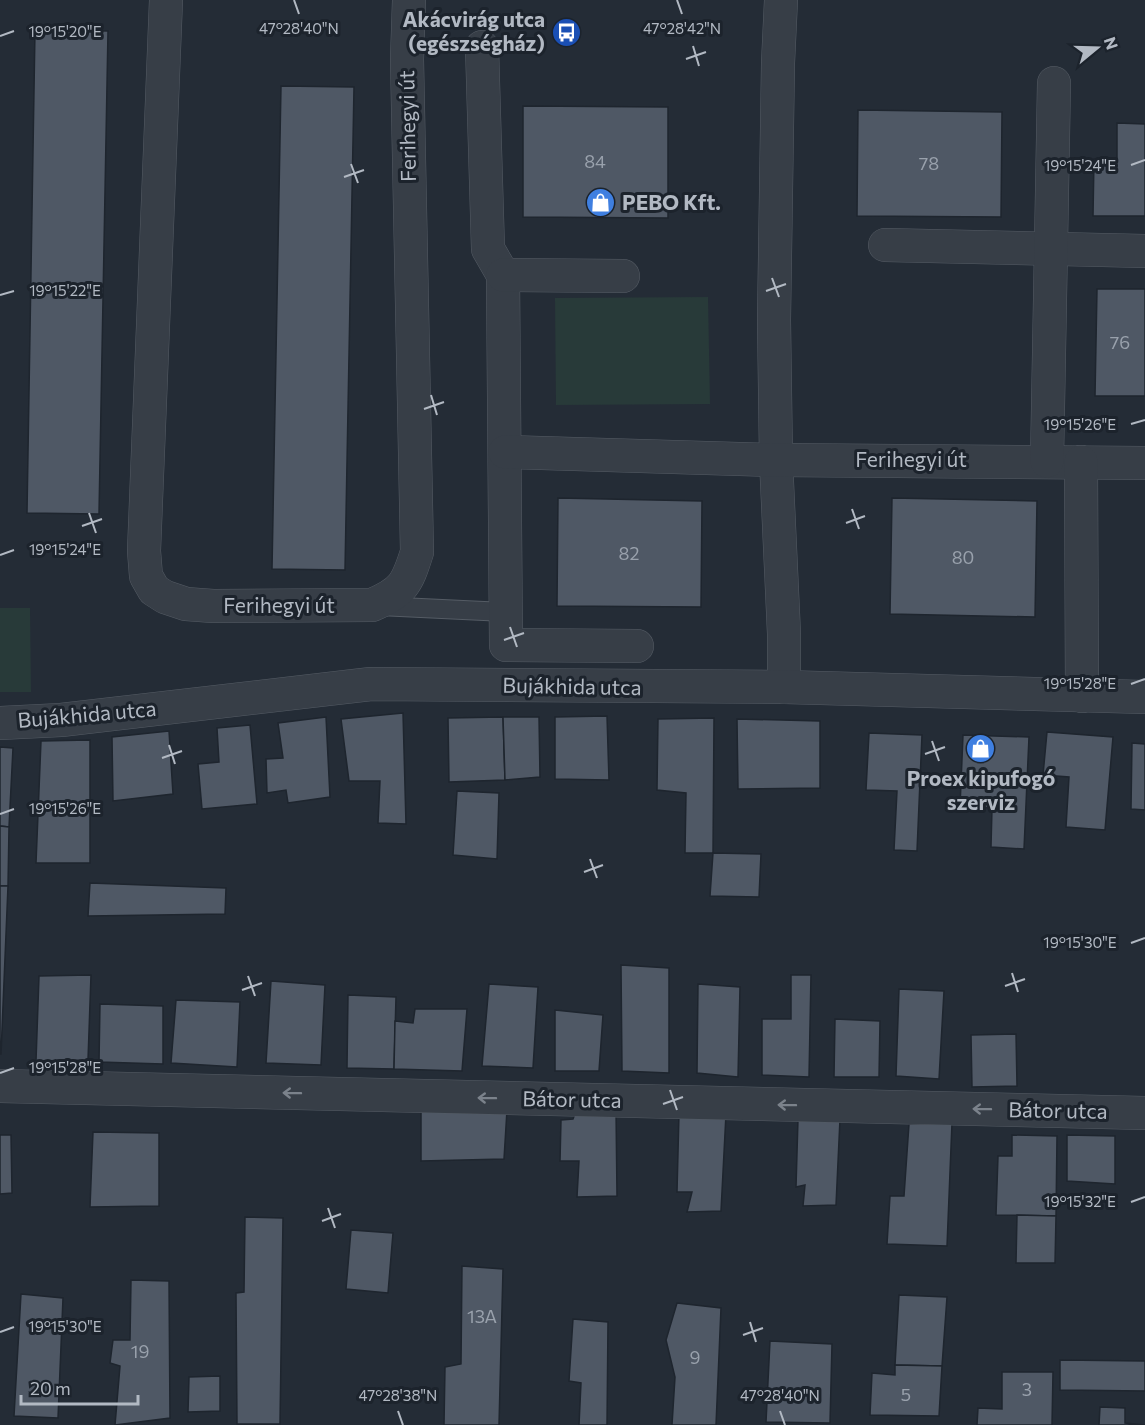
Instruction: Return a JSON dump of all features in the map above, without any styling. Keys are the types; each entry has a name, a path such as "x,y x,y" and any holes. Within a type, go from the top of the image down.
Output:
{"street":[{"name":"Ferihegyi út","path":"166,0 144,551 146,576 154,590 165,597 186,604 213,606 372,605 392,597 409,579 417,552 407,59 409,0"},
{"path":"781,0 774,309 776,460 784,634 784,687"},
{"path":"482,47 488,249 503,275 506,645 637,646"},
{"path":"1047,461 1054,83"},
{"path":"885,245 1145,251"},
{"path":"503,275 623,276"},
{"name":"Ferihegyi út","path":"505,452 776,460 1145,463"},
{"path":"1081,462 1083,696"},
{"name":"Bujákhida utca","path":"0,723 61,720 370,684 784,687 1145,697"},
{"name":"Bátor utca","path":"0,1086 1145,1113"}],"lane":[{"path":"372,605 505,612"}],"shaded area":[{"path":"708,297 710,404 556,405 555,298"},
{"path":"0,608 30,608 31,692 0,692"}],"building":[{"path":"35,30 108,31 99,514 27,513"},
{"path":"281,86 354,87 345,570 272,569"},
{"path":"523,106 668,107 668,218 523,217"},
{"path":"858,110 1002,112 1001,217 857,216"},
{"path":"1117,123 1145,124 1145,216 1093,216 1094,159 1117,159"},
{"path":"1097,289 1145,289 1145,396 1095,396"},
{"path":"558,498 702,501 701,607 557,606"},
{"path":"892,498 1037,501 1035,617 890,614"},
{"path":"403,713 406,824 378,823 380,781 349,781 341,719"},
{"path":"607,716 609,780 555,779 555,717"},
{"path":"326,717 330,797 288,803 286,790 267,793 266,759 283,758 278,723"},
{"path":"503,717 505,780 449,782 448,718"},
{"path":"503,717 539,717 540,777 505,780"},
{"path":"714,718 713,853 685,853 686,793 657,790 658,719"},
{"path":"737,719 820,721 820,788 738,789"},
{"path":"250,725 257,804 202,809 198,764 219,762 217,728"},
{"path":"169,731 173,794 113,801 112,737"},
{"path":"1047,732 1113,737 1105,830 1066,827 1069,777 1043,775"},
{"path":"869,733 922,735 917,851 894,850 897,791 866,790"},
{"path":"963,735 1029,737 1024,849 991,847 992,808 960,807"},
{"path":"90,740 90,863 36,863 41,741"},
{"path":"1132,743 1145,744 1145,810 1131,809"},
{"path":"0,747 13,748 9,827 0,826"},
{"path":"457,791 499,793 497,859 453,855"},
{"path":"0,826 9,827 8,886 0,886"},
{"path":"713,853 761,854 759,897 710,896"},
{"path":"90,883 226,888 225,914 88,916"},
{"path":"0,886 8,886 1,1054 0,1054"},
{"path":"621,965 669,968 669,1073 622,1071"},
{"path":"91,975 88,1060 36,1061 39,976"},
{"path":"791,975 811,975 809,1077 762,1075 762,1019 791,1019"},
{"path":"271,981 325,985 321,1065 266,1063"},
{"path":"489,984 538,987 533,1068 482,1066"},
{"path":"698,984 740,987 738,1077 697,1073"},
{"path":"899,989 944,991 939,1079 896,1076"},
{"path":"348,995 396,997 394,1069 347,1068"},
{"path":"176,1000 240,1002 237,1067 171,1063"},
{"path":"100,1004 163,1006 163,1064 99,1062"},
{"path":"415,1009 467,1009 462,1071 394,1069 395,1021 413,1023"},
{"path":"555,1010 603,1015 599,1071 555,1071"},
{"path":"835,1019 880,1021 879,1077 834,1077"},
{"path":"1016,1034 1017,1086 972,1087 971,1035"},
{"path":"421,1109 507,1110 504,1159 421,1161"},
{"path":"616,1110 617,1196 577,1197 579,1161 560,1161 561,1120 573,1119 576,1111"},
{"path":"679,1113 726,1114 721,1211 687,1212 692,1192 677,1192"},
{"path":"798,1119 840,1119 836,1205 803,1206 805,1185 796,1187"},
{"path":"952,1123 947,1246 887,1244 890,1196 904,1196 909,1124"},
{"path":"93,1132 159,1133 159,1206 90,1207"},
{"path":"0,1135 11,1135 12,1193 0,1194"},
{"path":"1012,1135 1057,1136 1056,1216 996,1215 998,1156 1012,1156"},
{"path":"1067,1135 1115,1136 1115,1184 1067,1181"},
{"path":"1017,1215 1056,1216 1055,1263 1016,1263"},
{"path":"245,1217 283,1218 280,1424 237,1424 236,1293 244,1292"},
{"path":"351,1230 393,1233 388,1293 346,1289"},
{"path":"462,1266 503,1269 499,1425 444,1425 445,1367 461,1364"},
{"path":"131,1280 169,1281 170,1418 115,1425 120,1366 110,1363 113,1340 130,1340"},
{"path":"21,1294 63,1298 58,1418 14,1416"},
{"path":"899,1295 947,1297 942,1366 895,1365"},
{"path":"677,1303 721,1308 716,1425 672,1425 675,1377 666,1340"},
{"path":"573,1319 608,1322 607,1425 579,1425 581,1383 569,1381"},
{"path":"770,1341 832,1344 830,1423 766,1422"},
{"path":"1060,1360 1145,1361 1145,1391 1060,1390"},
{"path":"895,1365 942,1366 939,1416 870,1415 872,1373 895,1375"},
{"path":"1002,1372 1053,1372 1052,1425 977,1425 978,1408 1002,1409"},
{"path":"220,1376 220,1411 188,1412 189,1377"},
{"path":"1100,1407 1125,1408 1125,1423 1145,1425 1099,1425"}],"place":[{"name":"Akácvirág utca (egészségház)","path":"566,32"},
{"name":"PEBO Kft.","path":"601,203"},
{"name":"Proex kipufogó szerviz","path":"981,748"}]}
